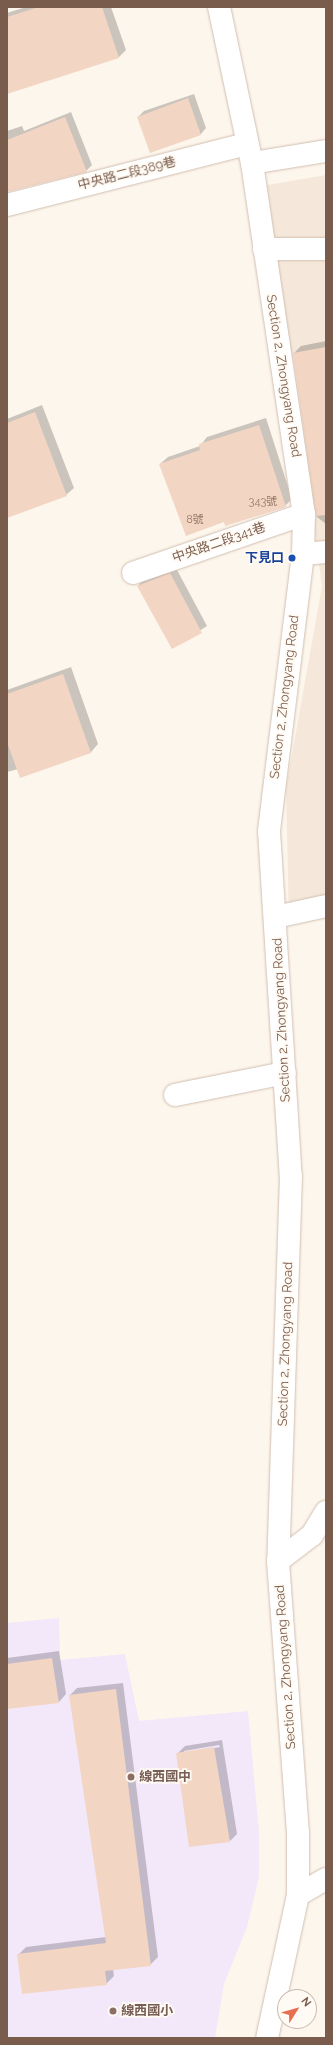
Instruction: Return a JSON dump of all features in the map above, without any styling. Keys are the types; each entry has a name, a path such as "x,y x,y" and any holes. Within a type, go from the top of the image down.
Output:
{"street":[{"name":"Section 2, Zhongyang Road","path":"219,7 249,154 304,514 303,554 269,831 276,917 291,1176 278,1561 298,1833 298,1895 267,2038"},
{"name":"中央路二段389巷","path":"7,205 249,154 326,151"},
{"path":"264,249 326,249"},
{"name":"中央路二段341巷","path":"133,573 304,514"},
{"path":"303,554 326,552"},
{"path":"276,917 326,906"},
{"path":"175,1095 285,1073"},
{"path":"278,1561 312,1535 326,1512"},
{"path":"298,1895 326,1879"}],"shaded area":[{"path":"326,175 326,916 289,923 286,788 322,586 267,185"},
{"name":"線西國中","path":"59,1618 60,1660 125,1654 139,1721 248,1711 259,1832 259,1877 247,1927 224,1984 215,2038 7,2038 7,1623"}],"building":[{"path":"39,7 102,7 119,58 7,94 7,17"},
{"path":"188,98 201,135 150,153 137,117"},
{"path":"65,117 87,172 7,192 7,140"},
{"path":"326,347 326,515 316,516 293,353"},
{"path":"35,412 67,496 7,518 7,423"},
{"path":"259,425 286,507 225,526 224,522 186,536 159,464 200,450 199,444"},
{"path":"170,573 202,633 172,649 137,586"},
{"path":"63,674 91,753 20,778 7,742 7,694"},
{"path":"52,1658 59,1703 7,1709 7,1664"},
{"path":"116,1689 151,1966 105,1971 107,1985 22,1994 17,1954 106,1943 69,1695"},
{"path":"214,1747 230,1842 189,1847 176,1753"}],"place":[{"name":"下見口","path":"292,558"},
{"name":"線西國中","path":"131,1777"},
{"name":"線西國小","path":"113,2011"}]}
